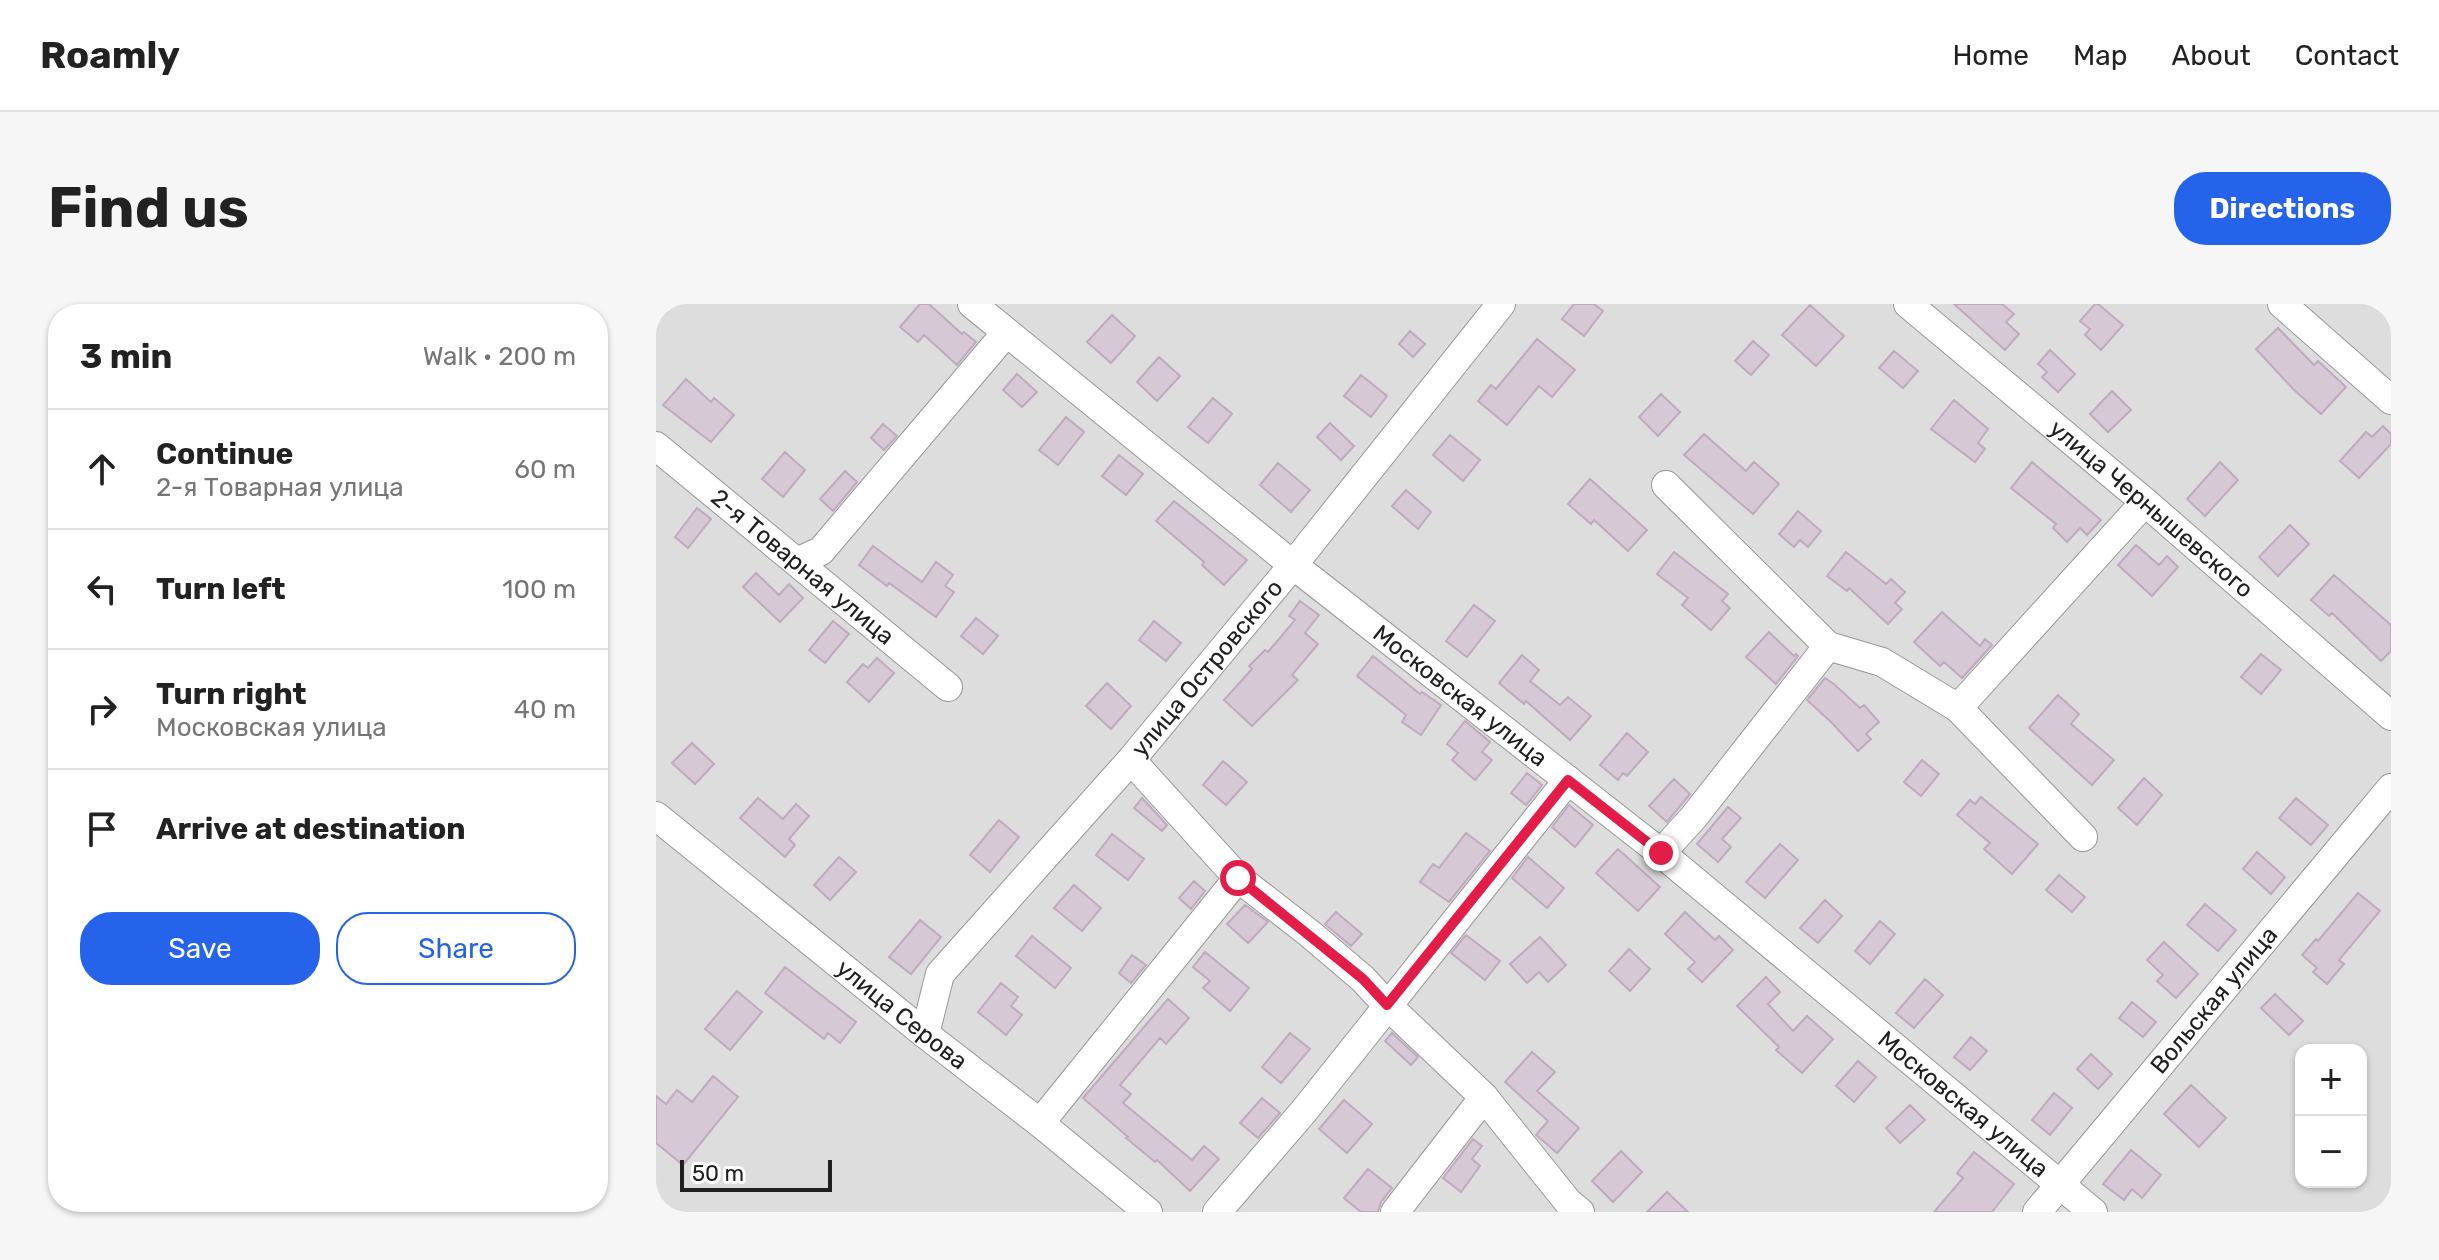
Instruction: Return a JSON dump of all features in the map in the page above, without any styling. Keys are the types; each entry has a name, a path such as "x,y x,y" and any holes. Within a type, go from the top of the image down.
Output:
{"street":[{"name":"Московская улица","path":"972,304 1293,565 1661,853 2093,1212"},
{"name":"улица Островского","path":"925,1034 940,974 1131,760 1293,565 1501,304"},
{"name":"улица Чернышевского","path":"1908,304 2145,502 2391,716"},
{"path":"2282,304 2391,400"},
{"path":"797,562 821,551 1006,333"},
{"name":"2-я Товарная улица","path":"656,446 948,687"},
{"path":"1666,485 1828,646 1882,662 1958,708 2083,837"},
{"path":"1958,708 2145,502"},
{"path":"1661,853 1693,818 1828,646"},
{"path":"1131,760 1238,878 1352,969 1484,1097 1569,1209"},
{"path":"1217,1212 1304,1111 1568,780"},
{"name":"Вольская улица","path":"2037,1212 2391,788"},
{"name":"улица Серова","path":"656,816 1148,1212"},
{"path":"1040,1123 1238,878"},
{"path":"1395,1212 1484,1097"}],"shaded area":[{"path":"656,304 2391,304 2391,1212 656,1212"}],"building":[{"path":"920,304 929,304 962,334 964,332 976,342 957,365 924,335 918,342 900,327"},
{"path":"1574,304 1594,304 1603,311 1584,336 1562,319"},
{"path":"1954,304 2002,304 2014,314 2006,322 2019,334 2005,350"},
{"path":"2095,304 2123,325 2101,350 2085,335 2090,329 2080,321"},
{"path":"1810,305 1844,336 1816,366 1782,335"},
{"path":"1112,315 1135,336 1111,363 1087,342"},
{"path":"2278,328 2314,365 2318,361 2346,387 2321,414 2256,349"},
{"path":"1410,331 1425,344 1413,357 1399,344"},
{"path":"1537,339 1575,370 1552,397 1539,386 1507,425 1478,401 1491,385 1496,389"},
{"path":"1753,341 1769,355 1751,375 1735,361"},
{"path":"2050,350 2075,374 2058,392 2042,377 2047,372 2038,364"},
{"path":"1894,351 1918,371 1903,388 1879,368"},
{"path":"1159,357 1180,376 1157,401 1137,382"},
{"path":"1017,374 1037,392 1022,407 1003,390"},
{"path":"1361,375 1387,396 1371,417 1344,396"},
{"path":"686,379 711,402 714,398 734,415 711,442 663,405"},
{"path":"2112,391 2131,410 2108,432 2090,414"},
{"path":"1661,394 1680,412 1658,436 1639,417"},
{"path":"1213,398 1232,414 1208,443 1188,427"},
{"path":"1954,400 1988,429 1978,443 1985,449 1975,462 1931,429"},
{"path":"1066,417 1084,432 1058,465 1039,450"},
{"path":"1330,423 1354,446 1341,460 1317,437"},
{"path":"883,424 897,436 884,450 871,438"},
{"path":"2383,426 2391,434 2391,444 2359,478 2340,461 2366,432 2372,437"},
{"path":"1704,434 1746,471 1754,462 1779,484 1753,514 1684,455"},
{"path":"1450,435 1480,460 1463,481 1433,455"},
{"path":"785,452 805,470 783,497 762,479"},
{"path":"1119,455 1143,474 1126,495 1102,476"},
{"path":"2032,462 2101,520 2087,535 2080,528 2067,542 2053,528 2056,524 2011,488"},
{"path":"2220,462 2238,480 2205,516 2187,499"},
{"path":"1278,463 1310,490 1291,512 1260,485"},
{"path":"845,471 857,482 833,511 820,499"},
{"path":"1590,479 1647,530 1628,551 1594,520 1591,524 1568,504"},
{"path":"1406,490 1431,512 1418,529 1392,506"},
{"path":"1174,501 1247,560 1224,585 1202,565 1204,562 1156,521"},
{"path":"697,508 711,519 688,548 675,537"},
{"path":"1798,511 1821,531 1808,547 1800,540 1794,547 1779,534"},
{"path":"2290,525 2309,544 2278,576 2259,557"},
{"path":"2136,545 2159,565 2167,556 2178,567 2152,596 2118,565"},
{"path":"873,546 922,582 936,562 953,575 945,586 954,592 936,617 859,565"},
{"path":"1674,552 1728,594 1722,601 1730,608 1711,630 1682,605 1688,598 1657,574"},
{"path":"1846,552 1886,584 1891,579 1905,592 1895,603 1902,609 1888,624 1849,588 1847,591 1827,576"},
{"path":"756,573 779,595 789,584 803,598 780,622 743,587"},
{"path":"2334,575 2391,625 2391,651 2381,661 2332,613 2329,616 2311,600"},
{"path":"1300,601 1319,615 1305,633 1318,644 1292,675 1298,680 1252,726 1224,700 1252,669 1249,666 1265,650 1268,652 1295,620 1289,616"},
{"path":"1474,605 1495,621 1467,657 1446,641"},
{"path":"1942,612 1980,646 1985,639 1992,645 1962,678 1944,662 1940,666 1914,642"},
{"path":"976,618 998,636 983,654 961,636"},
{"path":"833,621 849,634 825,663 809,650"},
{"path":"1154,621 1181,643 1166,661 1139,640"},
{"path":"1769,632 1794,656 1798,656 1776,684 1746,657"},
{"path":"2261,654 2281,670 2261,694 2241,677"},
{"path":"1522,655 1539,670 1530,681 1560,705 1568,697 1591,716 1570,740 1526,701 1524,704 1499,683"},
{"path":"1373,656 1420,694 1422,692 1441,705 1421,735 1402,722 1406,715 1357,676"},
{"path":"877,658 894,673 869,702 847,682 863,664 868,668"},
{"path":"1825,678 1860,708 1864,705 1879,722 1866,734 1871,739 1858,751 1807,700"},
{"path":"1107,683 1131,706 1111,729 1086,706"},
{"path":"2058,695 2079,714 2071,724 2114,760 2092,785 2029,728"},
{"path":"1465,721 1490,742 1482,752 1492,760 1475,780 1452,760 1458,753 1447,744"},
{"path":"1627,733 1648,752 1627,776 1623,773 1618,780 1600,765"},
{"path":"692,743 714,764 695,784 672,763"},
{"path":"1922,760 1939,774 1921,796 1904,782"},
{"path":"1223,761 1247,782 1226,805 1203,785"},
{"path":"1527,773 1542,785 1526,805 1511,793"},
{"path":"2144,778 2162,795 2137,825 2118,808"},
{"path":"1674,779 1690,794 1667,822 1649,806"},
{"path":"1981,797 2038,844 2012,874 1984,849 1990,843 1957,815 1970,800 1975,804"},
{"path":"758,798 783,819 796,804 809,816 789,839 795,845 785,857 740,818"},
{"path":"1142,798 1167,825 1162,831 1134,808"},
{"path":"2296,798 2328,825 2311,845 2279,818"},
{"path":"1569,805 1593,825 1575,847 1552,827"},
{"path":"1728,807 1741,818 1722,839 1731,847 1718,862 1697,844"},
{"path":"999,820 1019,837 990,872 970,855"},
{"path":"1466,833 1490,851 1449,902 1420,882 1433,864 1439,868"},
{"path":"1112,834 1144,859 1128,880 1096,855"},
{"path":"1780,844 1798,860 1765,898 1746,882"},
{"path":"1618,849 1660,887 1638,911 1596,873"},
{"path":"2257,852 2285,877 2271,894 2243,869"},
{"path":"839,857 856,872 830,900 814,885"},
{"path":"1528,857 1564,888 1547,908 1512,878"},
{"path":"2059,875 2085,897 2072,912 2046,890"},
{"path":"1194,881 1205,891 1191,909 1179,898"},
{"path":"1074,885 1101,908 1082,931 1054,908"},
{"path":"2358,893 2380,911 2339,960 2344,964 2327,984 2313,972 2317,968 2302,955 2316,939 2318,941"},
{"path":"1825,900 1842,916 1818,943 1800,928"},
{"path":"2205,904 2236,930 2218,951 2187,925"},
{"path":"1245,905 1268,922 1248,943 1227,924"},
{"path":"1336,912 1362,934 1351,946 1325,924"},
{"path":"1685,912 1715,940 1719,936 1733,950 1702,982 1688,969 1695,962 1665,934"},
{"path":"920,920 941,937 911,974 889,957"},
{"path":"1880,921 1895,934 1870,964 1855,951"},
{"path":"1466,935 1500,961 1485,980 1451,953"},
{"path":"1032,936 1071,968 1055,988 1016,956"},
{"path":"1540,937 1566,965 1548,982 1539,972 1527,983 1510,964"},
{"path":"2164,942 2198,974 2176,998 2157,981 2163,975 2147,960"},
{"path":"1629,949 1650,969 1630,991 1609,971"},
{"path":"1205,952 1249,988 1230,1011 1203,988 1210,981 1193,967"},
{"path":"1132,955 1146,965 1131,983 1119,973"},
{"path":"785,967 856,1022 840,1043 828,1033 824,1039 765,993"},
{"path":"1766,977 1780,992 1768,1004 1793,1031 1807,1016 1833,1039 1802,1073 1776,1050 1779,1047 1737,1006"},
{"path":"1925,979 1943,995 1914,1028 1896,1013"},
{"path":"1001,983 1018,997 1011,1006 1022,1015 1006,1035 978,1012"},
{"path":"737,991 762,1012 730,1050 705,1029"},
{"path":"2275,994 2303,1021 2289,1035 2261,1008"},
{"path":"1168,999 1189,1018 1166,1044 1160,1038 1120,1085 1131,1094 1123,1103 1192,1160 1204,1146 1219,1159 1190,1191 1083,1098"},
{"path":"2132,1002 2156,1022 2143,1037 2119,1018"},
{"path":"1290,1033 1310,1049 1281,1083 1262,1067"},
{"path":"1392,1033 1418,1057 1411,1065 1385,1041"},
{"path":"1971,1037 1987,1051 1970,1070 1954,1057"},
{"path":"1532,1052 1555,1072 1537,1091 1579,1128 1557,1153 1536,1135 1548,1121 1505,1082"},
{"path":"2091,1054 2112,1074 2098,1089 2077,1069"},
{"path":"1858,1061 1876,1077 1854,1102 1836,1086"},
{"path":"713,1076 738,1097 683,1165 656,1143 656,1096 666,1104 677,1090 692,1102"},
{"path":"2191,1085 2226,1118 2199,1147 2164,1114"},
{"path":"2054,1093 2072,1108 2050,1135 2032,1120"},
{"path":"1262,1098 1280,1113 1258,1138 1240,1123"},
{"path":"1344,1100 1372,1124 1347,1153 1319,1129"},
{"path":"1910,1105 1925,1120 1900,1143 1886,1128"},
{"path":"1473,1139 1482,1146 1472,1159 1480,1166 1461,1192 1443,1178"},
{"path":"2131,1150 2161,1175 2142,1198 2132,1189 2124,1200 2103,1184"},
{"path":"1621,1151 1642,1172 1613,1202 1592,1181"},
{"path":"1974,1152 2014,1184 1992,1212 1934,1212 1963,1178 1957,1173"},
{"path":"1368,1169 1392,1188 1381,1202 1378,1212 1361,1212 1344,1198"},
{"path":"1667,1192 1688,1212 1647,1212"}],"route":[{"path":"1238,878 1363,979 1387,1005 1568,780 1661,853"}]}
